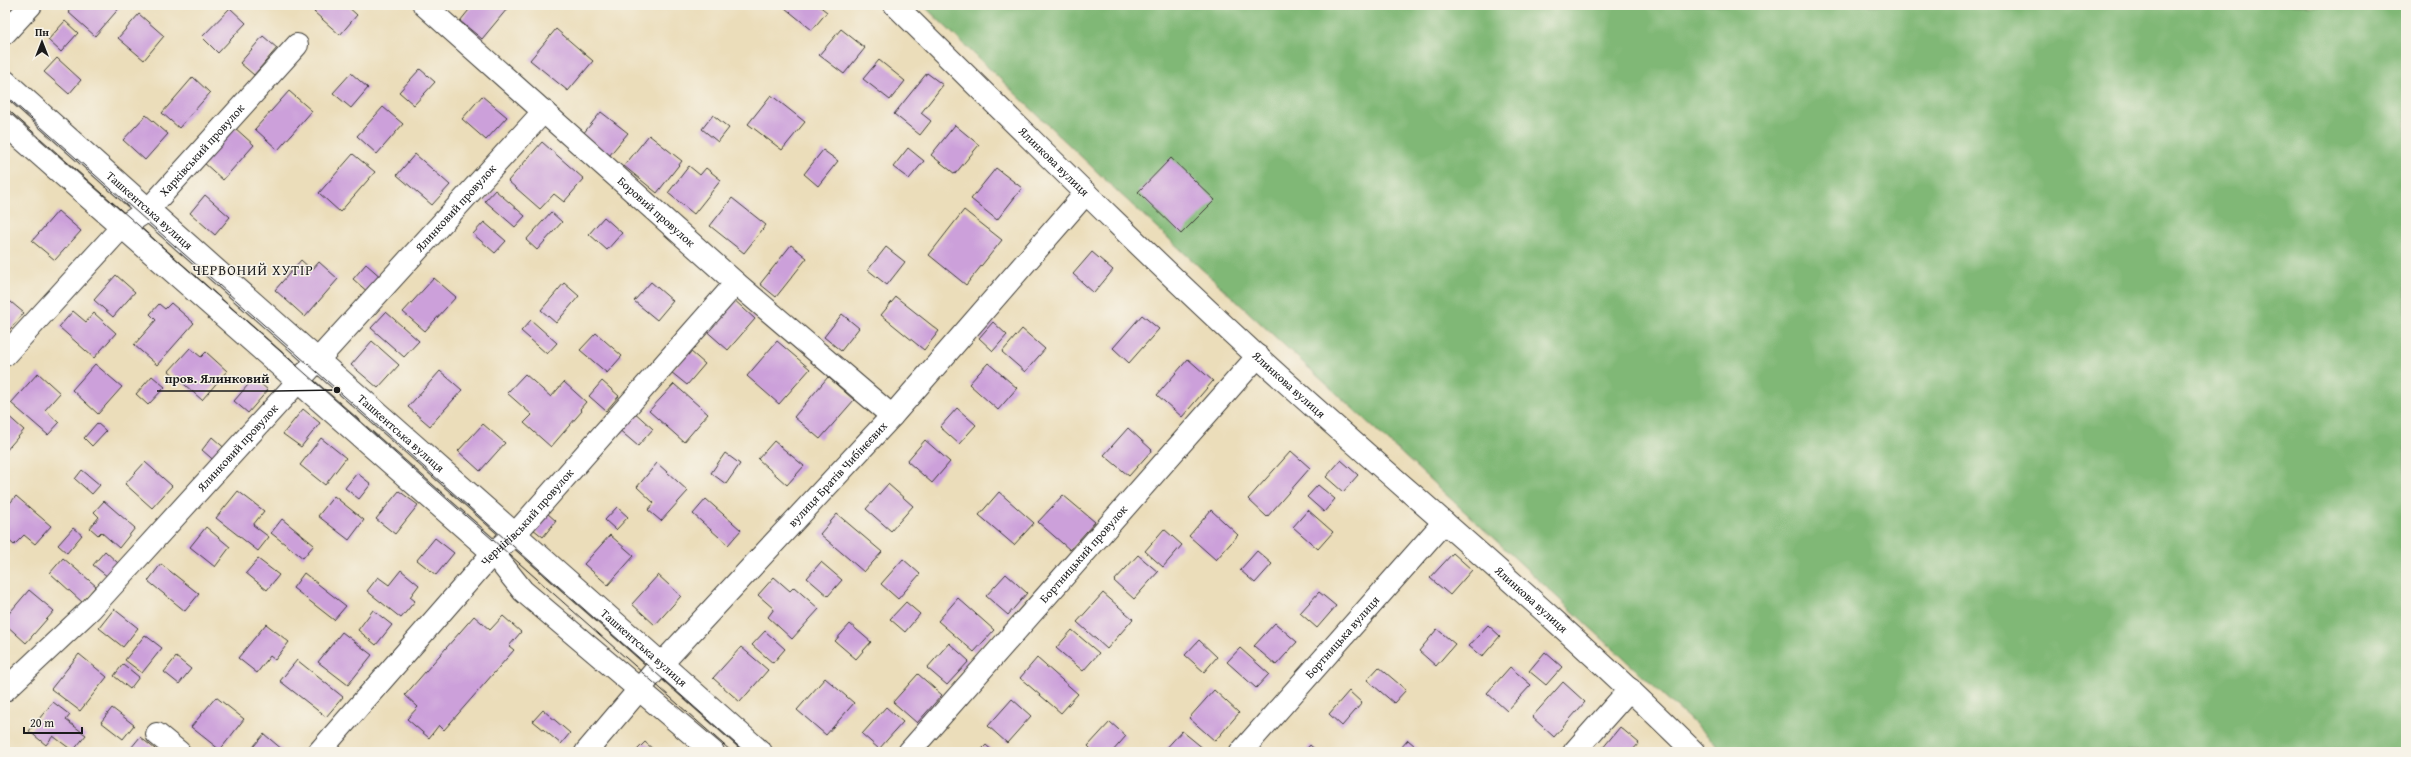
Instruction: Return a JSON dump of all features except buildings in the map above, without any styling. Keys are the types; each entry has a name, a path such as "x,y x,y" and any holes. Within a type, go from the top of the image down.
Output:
{"street":[{"path":"5,33 31,5"},
{"name":"Боровий провулок","path":"424,5 736,283 892,416"},
{"name":"Ялинкова вулиця","path":"895,5 1086,193 1258,356 1630,688 1694,752"},
{"name":"Харківський провулок","path":"5,355 121,228 148,210 297,45"},
{"name":"Ташкентська вулиця","path":"5,81 148,210 516,533 761,752"},
{"name":"Ялинковий провулок","path":"5,690 91,609 544,111"},
{"path":"5,124 297,383 493,553 523,591 640,688 713,752"},
{"name":"вулиця Братів Чибінєєвих","path":"586,752 640,688 892,416 1086,193"},
{"name":"Чернігівський провулок","path":"319,752 493,553 516,533 736,283"},
{"name":"Бортницький провулок","path":"909,752 1258,356"},
{"name":"Бортницька вулиця","path":"1241,752 1444,522"},
{"path":"1574,752 1630,688"},
{"path":"157,734 179,752"}],"green space":[{"path":"923,5 2406,5 2406,752 1725,752 1115,189"}],"tram line":[{"path":"5,95 745,752"},
{"path":"5,107 732,752"}],"place":[{"name":"пров. Ялинковий","path":"337,390"}],"district":[{"name":"ЧЕРВОНИЙ ХУТІР","path":"253,270"}]}
